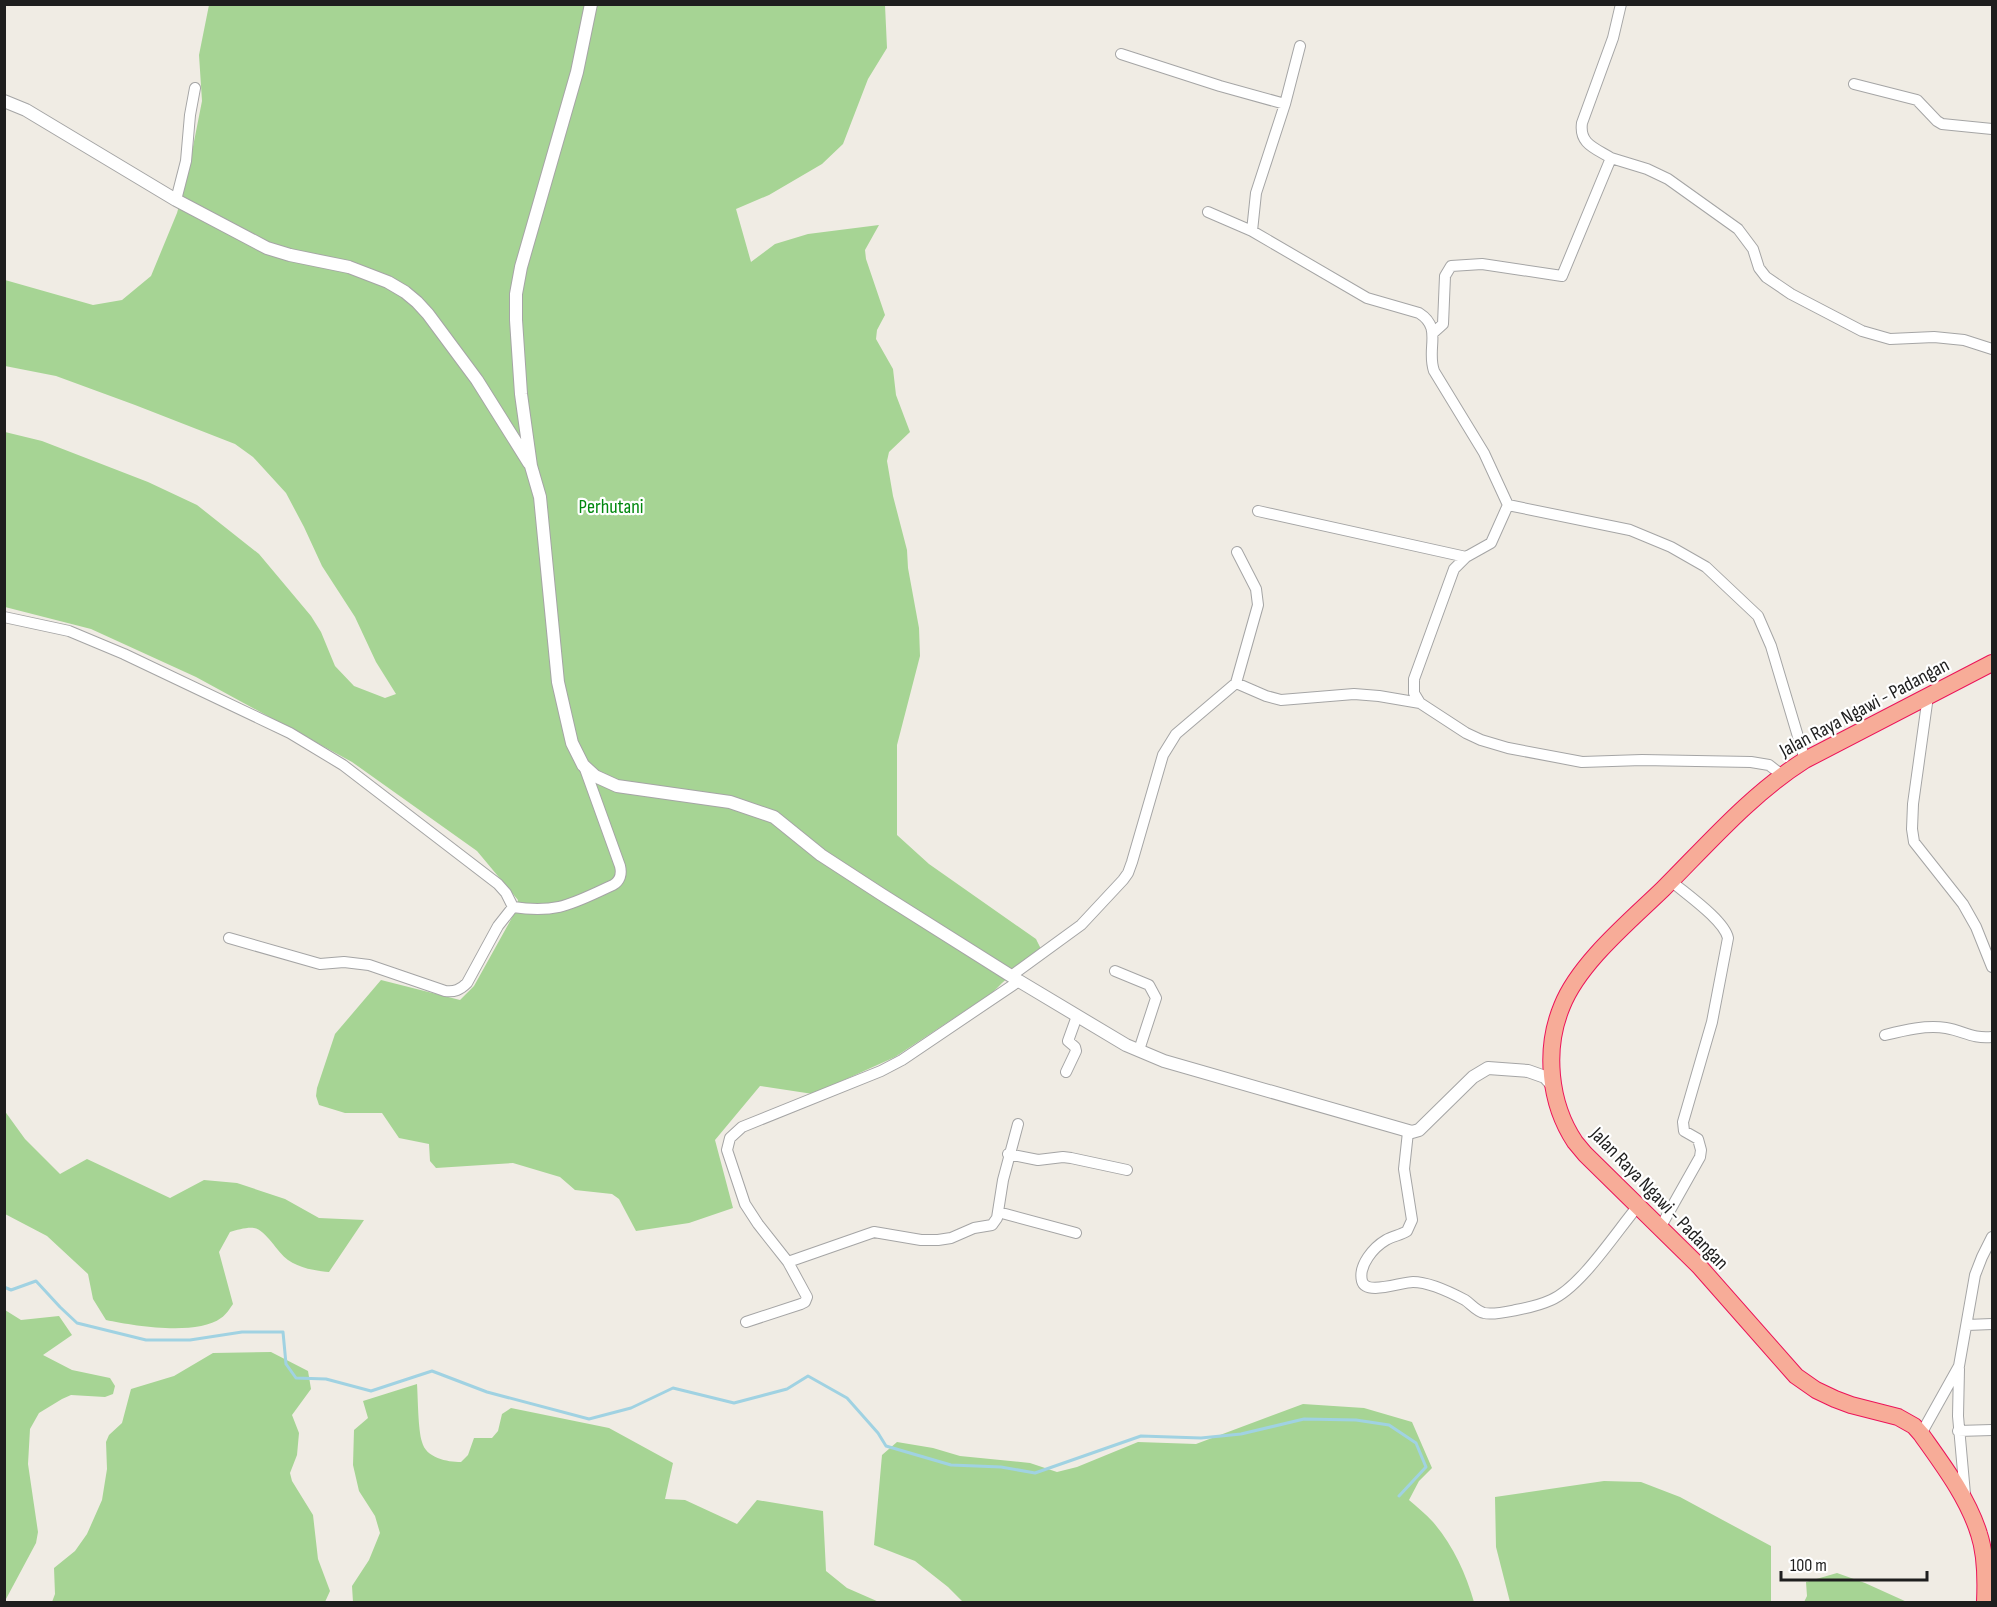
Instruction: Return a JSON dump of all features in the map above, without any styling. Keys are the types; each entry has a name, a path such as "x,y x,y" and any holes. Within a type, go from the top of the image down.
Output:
{"highway":[{"name":"Jalan Raya Ngawi - Padangan","path":"1985,1602 1980,1535 1966,1503 1921,1434 1914,1426 1898,1417 1851,1405 1806,1384 1786,1367 1726,1296 1575,1142 1556,1103 1552,1047 1556,1022 1568,994 1586,967 1748,804 1782,775 1805,760 1992,663"}],"street":[{"path":"513,907 536,910 561,908 613,885 619,879 620,866 584,765 572,743 558,682 540,497 531,466 521,394 516,320 516,294 528,242 577,72 591,4"},
{"path":"1621,4 1613,38 1582,123 1584,141 1611,158 1647,169 1668,179 1738,229 1753,249 1759,268 1766,278 1791,294 1862,331 1890,339 1934,337 1964,340 1992,349"},
{"path":"1252,231 1256,193 1285,104 1300,46"},
{"path":"1121,54 1285,104"},
{"path":"1854,84 1917,100 1942,124 1992,129"},
{"path":"176,200 186,161 195,88"},
{"path":"4,101 26,110 176,200 267,248 349,267 388,282 405,292 428,315 477,380 531,466"},
{"path":"1433,333 1443,324 1445,276 1451,266 1482,264 1562,276 1611,158"},
{"path":"1208,212 1252,231 1367,298 1419,313 1430,321 1433,333 1430,353 1434,371 1484,453 1508,505 1491,543 1466,557 1458,564 1451,576 1414,679 1414,693 1420,703"},
{"path":"1508,505 1630,530 1671,547 1706,567 1758,616 1771,646 1805,760"},
{"path":"1258,511 1466,557"},
{"path":"746,1322 805,1302 807,1297 788,1262 745,1204 727,1150 730,1138 742,1127 881,1071 902,1060 1015,979 1081,925 1123,880 1132,862 1168,744 1183,726 1236,682 1258,605 1256,589 1237,552"},
{"path":"4,617 69,631 124,654 290,733 343,765 498,884 513,907"},
{"path":"1236,682 1266,696 1281,700 1354,694 1420,703 1481,740 1508,748 1582,762 1642,760 1751,762 1769,765 1782,775"},
{"path":"1928,696 1913,804 1914,842 1963,904 1976,927 1992,967"},
{"path":"584,765 594,777 617,786 730,802 774,817 821,855 1015,979 1114,1039 1164,1061 1408,1132 1419,1130 1483,1070 1495,1067 1528,1071 1545,1077 1554,1086"},
{"path":"1660,1228 1694,1168 1701,1150 1698,1139 1684,1131 1683,1122 1712,1022 1728,938 1717,921 1671,881"},
{"path":"228,938 321,964 344,962 369,965 453,992 467,983 498,926 513,907"},
{"path":"1115,971 1149,985 1156,998 1138,1050"},
{"path":"1066,1072 1076,1051 1068,1041 1077,1016"},
{"path":"1885,1035 1914,1029 1938,1028 1975,1037 1992,1037"},
{"path":"788,1262 874,1232 921,1240 945,1240 974,1228 992,1225 997,1218 1002,1180 1018,1124"},
{"path":"1408,1132 1404,1169 1412,1220 1407,1231 1375,1248 1366,1260 1361,1279 1368,1288 1421,1282 1465,1300 1483,1312 1528,1308 1552,1300 1570,1287 1638,1206"},
{"path":"1008,1154 1038,1160 1071,1158 1127,1170"},
{"path":"998,1212 1076,1233"},
{"path":"1966,1503 1958,1431 1959,1366 1975,1275 1992,1237"},
{"path":"1967,1325 1992,1324"},
{"path":"1921,1434 1959,1366"},
{"path":"1958,1431 1992,1430"}],"green space":[{"name":"Perhutani","path":"209,5 885,5 887,48 868,79 843,144 822,164 769,195 736,209 751,262 775,244 808,234 879,225 865,250 885,315 877,330 876,339 893,369 896,395 910,432 889,452 887,461 893,496 907,550 919,628 920,656 897,745 897,835 929,864 1036,939 1041,949 992,993 895,1057 813,1094 760,1086 715,1140 733,1208 689,1223 636,1231 619,1199 612,1194 575,1190 560,1177 513,1163 436,1168 430,1161 429,1144 399,1138 382,1113 345,1113 319,1105 316,1096 317,1088 335,1034 381,980 460,1000 474,986 514,914 518,900 477,851 352,762 196,677 91,629 5,607 5,432 42,441 148,482 197,505 259,554 311,616 321,632 335,666 354,686 385,698 396,694 376,662 355,617 322,566 286,493 253,457 235,444 56,376 5,366 5,280 93,305 122,300 151,276 177,213 187,177 202,101 199,55"},
{"path":"4,1110 25,1139 60,1174 87,1159 170,1198 204,1180 237,1183 285,1199 319,1218 364,1220 329,1272 308,1269 292,1263 267,1237 254,1228 230,1232 219,1252 233,1304 223,1317 210,1324 197,1327 165,1328 106,1320 93,1299 88,1274 47,1236 5,1214"},
{"path":"5,1310 21,1320 59,1316 72,1335 43,1355 72,1370 110,1378 115,1386 113,1394 105,1397 71,1395 62,1399 39,1413 30,1429 28,1464 38,1532 36,1543 4,1602"},
{"path":"271,1352 308,1371 311,1389 292,1415 299,1433 297,1455 290,1473 292,1481 313,1515 318,1559 330,1591 325,1602 52,1602 55,1594 54,1568 75,1551 87,1534 102,1500 107,1469 106,1442 109,1435 122,1423 131,1389 174,1376 213,1353"},
{"path":"417,1384 422,1442 428,1452 444,1460 461,1462 468,1455 474,1438 492,1438 498,1431 502,1414 511,1408 609,1428 673,1463 665,1499 685,1500 737,1524 757,1500 823,1511 826,1571 847,1588 879,1602 353,1602 352,1586 369,1560 380,1533 375,1516 359,1491 353,1465 354,1430 368,1418 363,1401"},
{"path":"1303,1404 1364,1408 1412,1422 1432,1468 1419,1481 1409,1500 1430,1519 1447,1540 1463,1570 1474,1602 963,1602 915,1561 874,1545 882,1455 897,1442 933,1448 960,1456 1030,1463 1057,1472 1077,1467 1138,1442 1196,1444"},
{"path":"1604,1481 1641,1482 1680,1497 1771,1546 1771,1602 1510,1602 1496,1547 1495,1497"},
{"path":"1837,1573 1907,1602 1804,1602 1807,1596 1806,1582"}],"waterway":[{"path":"4,1287 11,1290 36,1281 77,1323 146,1340 190,1340 242,1332 283,1332 286,1364 296,1378 326,1379 371,1391 432,1371 487,1392 589,1419 631,1408 673,1388 734,1403 787,1389 808,1376 847,1398 878,1433 886,1446 951,1465 1001,1467 1035,1473 1141,1436 1201,1438 1241,1434 1304,1419 1356,1420 1389,1425 1416,1443 1426,1467 1399,1496"}]}
